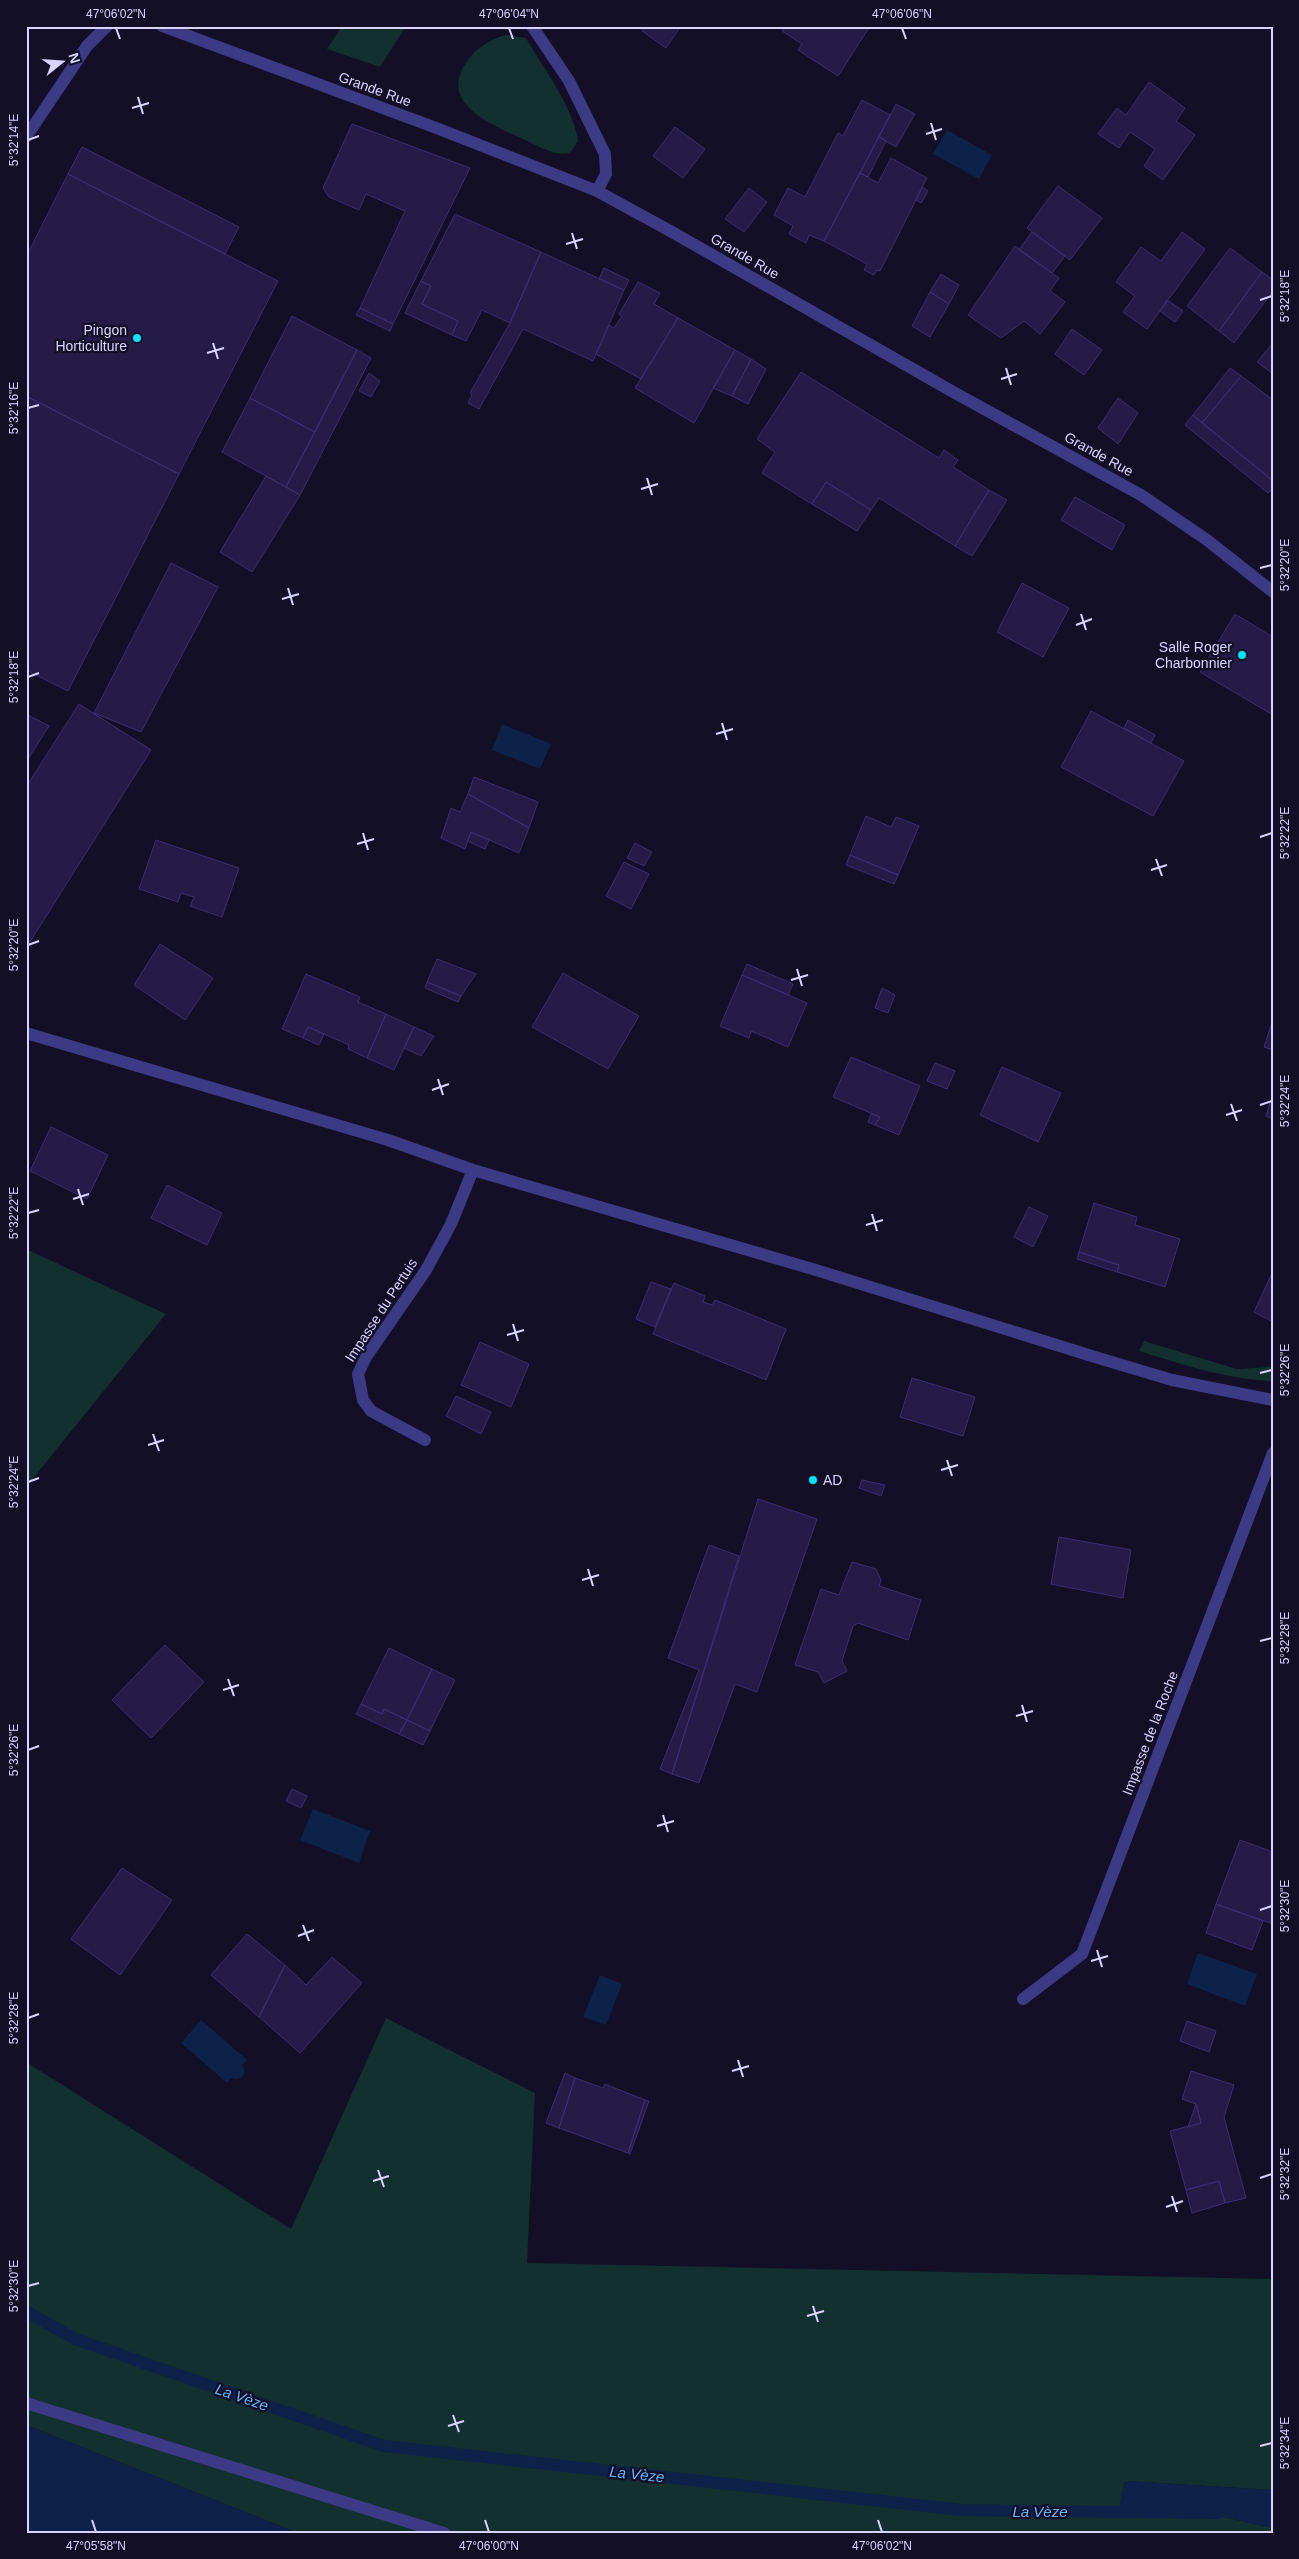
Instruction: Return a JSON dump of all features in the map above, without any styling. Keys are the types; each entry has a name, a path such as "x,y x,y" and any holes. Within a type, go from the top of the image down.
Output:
{"street":[{"path":"26,137 87,46 107,26"},
{"name":"Grande Rue","path":"162,26 439,129 597,191 955,393 1141,494 1207,540 1273,592"},
{"path":"532,26 569,81 605,154 606,174 597,191"},
{"path":"26,1033 388,1140 473,1170 798,1264 1154,1375 1273,1400"},
{"name":"Impasse du Pertuis","path":"426,1440 371,1411 363,1400 358,1374 366,1357 426,1270 451,1224 473,1170"},
{"name":"Impasse de la Roche","path":"1023,1999 1082,1954 1273,1453"},
{"path":"26,2403 444,2533"}],"green space":[{"path":"342,26 406,26 380,67 327,49"},
{"path":"505,35 526,38 564,101 578,141 571,152 559,154 500,129 475,113 465,104 459,93 459,80 464,66 482,46"},
{"path":"26,1249 166,1314 26,1487"},
{"path":"1144,1341 1237,1369 1273,1367 1273,1381 1239,1378 1188,1366 1139,1351"},
{"path":"386,2018 535,2093 527,2263 1273,2279 1273,2490 1125,2481 1120,2507 1193,2510 1273,2528 1273,2533 298,2533 26,2425 26,2062 291,2229"}],"water":[{"path":"947,130 992,155 979,179 933,154"},
{"path":"502,724 551,744 540,769 492,750"},
{"path":"313,1809 370,1831 359,1863 300,1840"},
{"path":"1198,1953 1257,1974 1245,2006 1187,1984"},
{"path":"600,1975 622,1984 606,2025 583,2017"},
{"path":"201,2020 247,2060 242,2065 245,2072 242,2077 231,2078 227,2083 181,2043"},
{"path":"26,2425 298,2533 26,2533"},
{"path":"1125,2481 1273,2490 1273,2528 1193,2510 1119,2507"}],"building":[{"path":"645,26 681,26 666,48 642,31"},
{"path":"785,26 870,26 838,76 798,50 802,44 782,31"},
{"path":"1149,82 1185,108 1176,121 1195,135 1163,180 1144,166 1155,149 1130,132 1119,148 1098,134 1117,108 1126,115"},
{"path":"862,100 890,115 824,241 809,235 806,243 789,234 793,226 774,215 788,188 805,197 838,133 843,136"},
{"path":"896,104 915,114 896,147 879,137"},
{"path":"352,124 470,168 393,324 360,308 405,211 366,194 359,210 329,197 323,188"},
{"path":"675,127 705,149 683,178 653,156"},
{"path":"879,137 886,141 868,177 860,173"},
{"path":"82,147 239,227 225,254 68,174"},
{"path":"891,158 927,178 880,271 877,270 874,275 864,270 867,264 824,241 860,173 878,183"},
{"name":"Pingon Horticulture","path":"68,174 278,281 179,474 26,396 26,257"},
{"path":"1058,186 1102,218 1070,260 1027,228"},
{"path":"922,187 928,191 921,203 916,200"},
{"path":"749,188 767,202 744,232 725,219"},
{"path":"455,214 541,252 510,323 482,310 466,341 452,335 458,321 422,304 431,286 421,281"},
{"path":"1032,232 1065,256 1052,273 1019,250"},
{"path":"1182,232 1205,249 1147,329 1123,312 1135,296 1116,282 1141,247 1161,261"},
{"path":"1015,246 1059,278 1050,291 1065,302 1040,334 1024,321 1001,338 968,315"},
{"path":"1230,248 1262,272 1219,331 1187,306"},
{"path":"541,252 624,290 593,361 523,329 479,409 468,403 472,395 470,393 510,323"},
{"path":"604,268 629,280 624,290 599,279"},
{"path":"1262,272 1273,280 1273,291 1234,343 1219,331"},
{"path":"941,274 959,285 949,304 930,292"},
{"path":"421,281 431,286 422,304 458,321 452,335 405,313"},
{"path":"638,282 660,293 654,304 678,318 641,379 596,354 609,325 614,328 622,316 619,314"},
{"path":"930,292 949,304 930,337 912,326"},
{"path":"1167,300 1183,311 1175,322 1160,311"},
{"path":"360,308 393,324 390,331 356,315"},
{"path":"292,316 357,350 315,432 250,398"},
{"path":"678,318 735,350 694,423 635,388"},
{"path":"1072,329 1102,350 1084,375 1055,354"},
{"path":"1273,343 1273,374 1257,362"},
{"path":"357,350 371,358 300,495 286,487"},
{"path":"735,350 751,359 732,396 713,388"},
{"path":"751,359 766,369 748,404 732,396"},
{"path":"1230,368 1241,376 1202,423 1193,415"},
{"path":"801,372 939,458 944,450 958,460 953,467 989,490 955,546 879,498 871,510 826,482 812,504 762,473 775,452 757,439"},
{"path":"369,373 380,381 371,397 359,391"},
{"path":"1241,376 1273,400 1273,481 1202,423"},
{"path":"26,396 179,474 68,691 26,670"},
{"path":"250,398 315,432 286,487 222,452"},
{"path":"1118,398 1138,413 1118,444 1098,428"},
{"path":"1193,415 1273,481 1273,488 1268,493 1185,425"},
{"path":"266,476 300,495 252,572 220,552"},
{"path":"826,482 871,510 857,531 812,504"},
{"path":"989,490 1007,500 972,556 955,546"},
{"path":"1075,497 1125,525 1112,550 1061,520"},
{"path":"171,563 218,587 141,732 94,713"},
{"path":"1022,583 1069,608 1043,657 997,632"},
{"name":"Salle Roger Charbonnier","path":"1235,614 1273,637 1273,715 1200,672"},
{"path":"79,704 151,750 26,948 26,857 28,854 26,853 26,787"},
{"path":"1091,711 1184,761 1153,816 1061,767"},
{"path":"26,714 49,726 26,762"},
{"path":"1128,720 1155,735 1151,743 1124,728"},
{"path":"474,777 538,802 529,828 468,794"},
{"path":"468,794 529,828 519,853 471,832 465,849 441,838 451,808 460,812"},
{"path":"866,816 891,827 896,817 919,826 898,875 850,855"},
{"path":"471,832 489,840 485,849 467,841"},
{"path":"156,840 239,868 222,917 190,906 194,897 181,893 178,902 139,889"},
{"path":"635,843 652,852 644,866 627,858"},
{"path":"850,855 898,875 894,884 846,865"},
{"path":"624,862 649,874 631,909 606,896"},
{"path":"160,944 213,978 185,1020 134,985"},
{"path":"437,959 476,974 461,996 427,982"},
{"path":"747,964 793,984 788,995 742,975"},
{"path":"563,973 639,1016 608,1069 532,1027"},
{"path":"306,974 360,997 358,1002 386,1014 367,1058 348,1049 349,1045 308,1027 303,1038 282,1029"},
{"path":"742,975 807,1003 788,1047 751,1031 749,1038 720,1026"},
{"path":"427,982 461,996 458,1002 425,988"},
{"path":"882,988 895,995 888,1013 875,1008"},
{"path":"386,1014 414,1027 394,1070 367,1058"},
{"path":"1273,1019 1273,1050 1264,1047"},
{"path":"308,1027 324,1034 319,1045 303,1038"},
{"path":"414,1027 434,1036 421,1056 404,1048"},
{"path":"851,1057 920,1086 899,1135 875,1125 880,1117 833,1097"},
{"path":"935,1063 955,1071 947,1089 927,1081"},
{"path":"1002,1067 1061,1093 1038,1142 980,1115"},
{"path":"1273,1093 1273,1119 1266,1116"},
{"path":"871,1114 880,1117 875,1125 868,1122"},
{"path":"51,1127 108,1155 87,1199 30,1171"},
{"path":"167,1185 222,1213 207,1245 151,1218"},
{"path":"1094,1203 1137,1217 1135,1225 1180,1239 1165,1287 1117,1272 1119,1265 1079,1252"},
{"path":"1029,1207 1048,1216 1033,1247 1014,1237"},
{"path":"1079,1252 1119,1265 1117,1272 1077,1259"},
{"path":"1273,1271 1273,1322 1254,1312"},
{"path":"651,1282 671,1289 655,1327 636,1319"},
{"path":"674,1283 705,1296 703,1302 712,1305 715,1300 786,1329 766,1380 653,1334"},
{"path":"480,1342 529,1364 511,1407 461,1385"},
{"path":"912,1378 975,1397 963,1436 900,1417"},
{"path":"456,1396 491,1412 481,1434 446,1416"},
{"path":"862,1480 885,1485 881,1496 859,1488"},
{"path":"758,1499 817,1519 757,1692 735,1684 699,1783 672,1774"},
{"path":"1059,1537 1131,1550 1123,1598 1051,1584"},
{"path":"709,1545 739,1556 672,1774 660,1769 699,1670 668,1658"},
{"path":"852,1562 876,1569 881,1580 879,1586 921,1600 908,1640 858,1623 853,1626 842,1661 847,1671 824,1683 818,1672 795,1665 821,1589 839,1595"},
{"path":"165,1645 204,1682 151,1738 112,1700"},
{"path":"389,1648 432,1669 407,1720 384,1709 382,1714 361,1704"},
{"path":"432,1669 455,1680 430,1731 407,1720"},
{"path":"361,1704 382,1714 384,1709 407,1720 399,1734 356,1714"},
{"path":"407,1720 430,1731 423,1745 399,1734"},
{"path":"292,1789 307,1796 301,1808 286,1801"},
{"path":"1240,1840 1273,1852 1273,1924 1216,1904"},
{"path":"122,1868 172,1900 120,1975 71,1939"},
{"path":"1216,1904 1263,1921 1252,1950 1206,1933"},
{"path":"247,1934 285,1965 259,2017 211,1975"},
{"path":"332,1957 362,1983 300,2053 259,2017 285,1965 306,1985"},
{"path":"1187,2021 1216,2031 1209,2052 1180,2041"},
{"path":"1191,2071 1234,2085 1224,2117 1246,2198 1225,2203 1219,2181 1186,2190 1170,2131 1201,2123 1196,2104 1182,2099"},
{"path":"565,2073 575,2078 559,2128 546,2123"},
{"path":"575,2078 603,2088 605,2084 645,2100 628,2153 559,2128"},
{"path":"645,2100 649,2101 630,2154 628,2153"},
{"path":"1196,2104 1201,2123 1188,2127"},
{"path":"1219,2181 1225,2203 1192,2213 1186,2190"}],"waterway":[{"name":"La Vèze","path":"26,2311 75,2339 384,2446 962,2510 1218,2513"}],"place":[{"name":"Pingon Horticulture","path":"137,338"},
{"name":"Salle Roger Charbonnier","path":"1242,655"},
{"name":"AD","path":"813,1480"}]}
